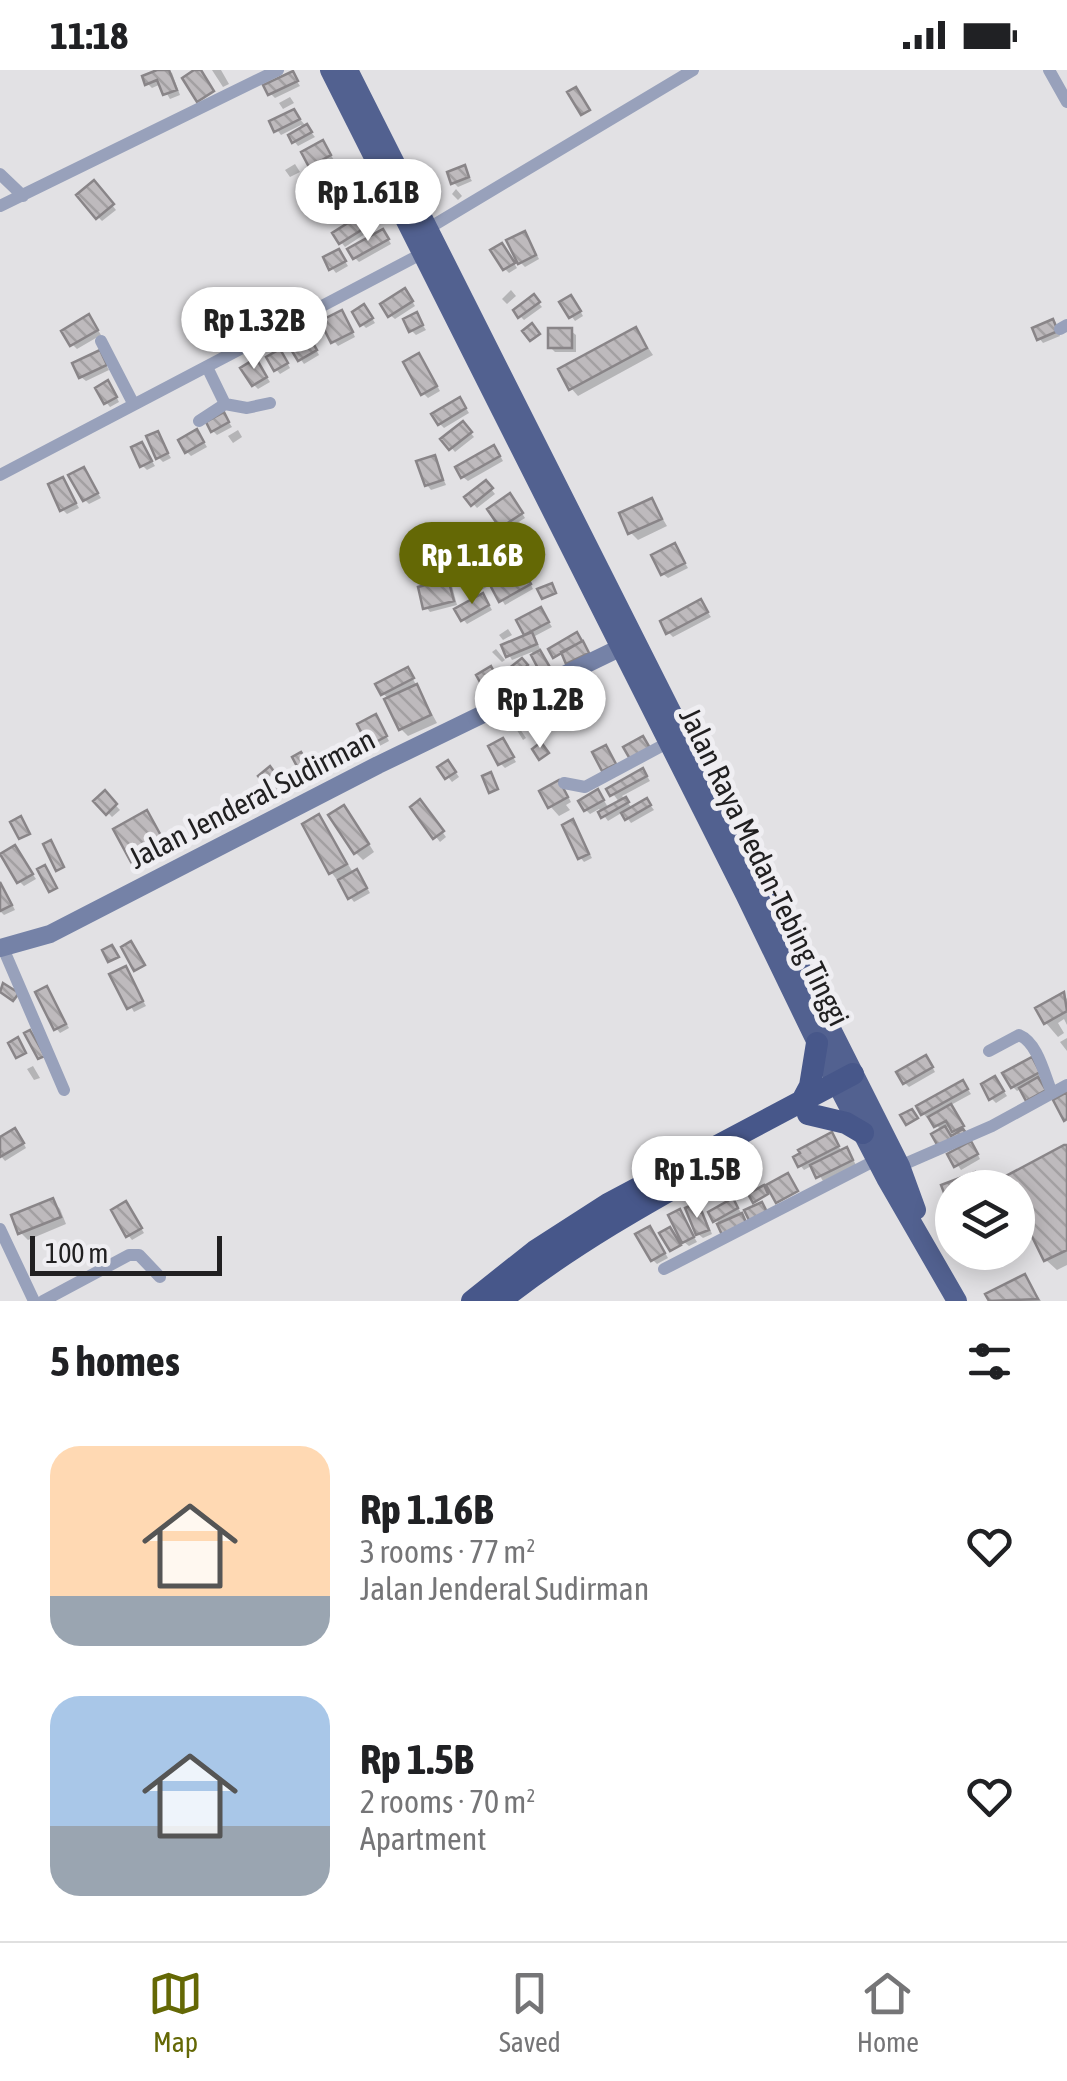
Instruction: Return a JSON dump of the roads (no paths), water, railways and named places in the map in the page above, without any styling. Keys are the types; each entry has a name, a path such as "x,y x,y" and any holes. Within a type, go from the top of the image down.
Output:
{"highway":[{"name":"Jalan Raya Medan-Tebing Tinggi","path":"330,70 423,253 500,390 628,644 848,1085 876,1160 957,1301"},
{"name":"Jalan Raya Medan-Tebing Tinggi","path":"348,70 428,228 500,390"},
{"name":"Jalan Raya Medan-Tebing Tinggi","path":"628,644 669,742 818,1044 900,1166 934,1259"},
{"path":"500,1301 547,1264 616,1220 805,1108 818,1044"},
{"path":"472,1301 535,1251 608,1204 848,1085"},
{"path":"805,1108 863,1133"}],"main road":[{"name":"Jalan Jenderal Sudirman","path":"2,948 50,934 378,765 628,644"}],"street":[{"path":"0,206 278,70"},
{"path":"428,228 694,70"},
{"path":"1049,70 1067,102"},
{"path":"0,174 22,196"},
{"path":"0,475 423,253"},
{"path":"101,341 132,403"},
{"path":"206,367 225,404"},
{"path":"200,420 225,404 247,408 270,403"},
{"path":"564,783 585,787 669,742"},
{"path":"2,948 64,1090"},
{"path":"989,1051 1024,1036 1033,1047 1052,1093"},
{"path":"900,1166 992,1126 1067,1085"},
{"path":"664,1269 876,1160"},
{"path":"0,1230 34,1301"},
{"path":"43,1301 130,1256 140,1255 160,1276"}]}
